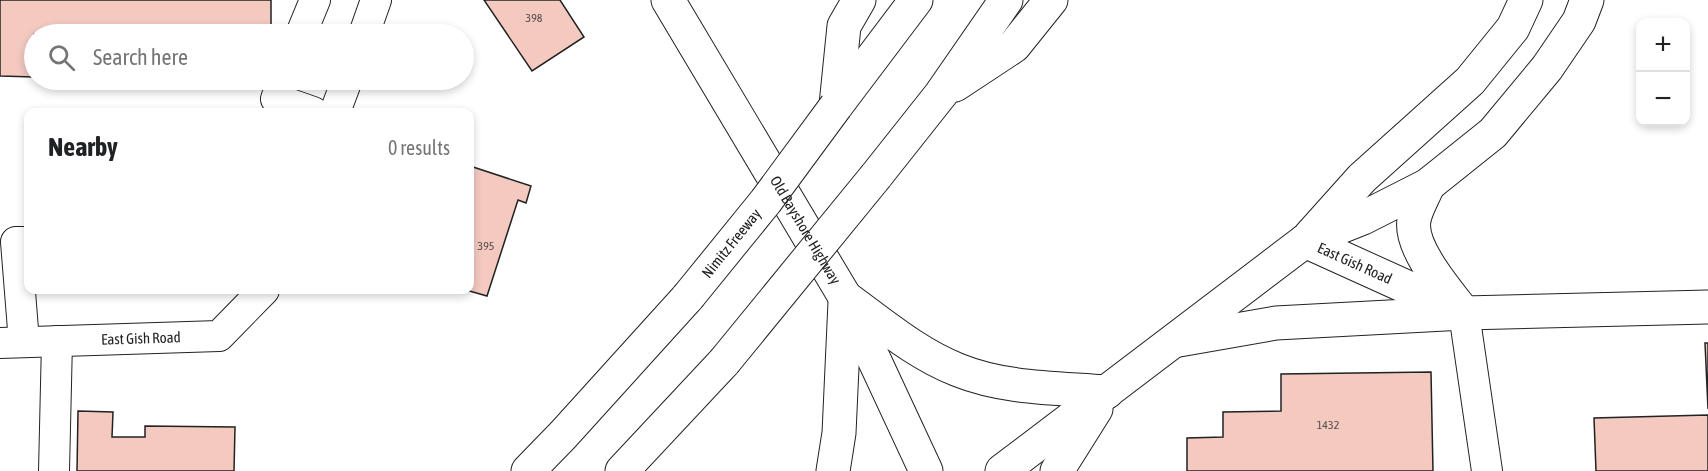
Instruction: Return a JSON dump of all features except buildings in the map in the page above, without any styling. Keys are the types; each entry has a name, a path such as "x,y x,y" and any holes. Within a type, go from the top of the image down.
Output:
{"main road":[{"name":"Old Bayshore Highway","path":"668,0 845,297 926,471"},
{"path":"836,106 844,26 859,0"},
{"name":"Nimitz Freeway","path":"528,471 688,297 766,201 915,0"},
{"path":"622,471 724,362 876,176 941,94 1006,0"},
{"path":"941,94 1014,46 1051,0"},
{"path":"1305,241 1362,178 1470,81 1513,28 1526,0"},
{"path":"1305,241 1363,218 1428,185 1493,133 1547,68 1578,21 1587,0"},
{"path":"1428,185 1414,221 1417,242 1436,277 1464,313"},
{"name":"East Gish Road","path":"1002,471 1305,241 1464,313 1708,307"},
{"path":"845,297 922,353 958,371 1008,384 1107,392 1057,471"},
{"path":"833,471 839,433 845,297"},
{"path":"1175,341 1276,323 1464,313"}],"street":[{"path":"305,24 315,0"},
{"path":"368,24 376,0"},
{"path":"279,90 276,99 302,108"},
{"path":"336,108 343,90"},
{"path":"12,343 16,242 24,242"},
{"name":"East Gish Road","path":"12,343 219,336 260,294"},
{"path":"1464,313 1487,471"},
{"path":"54,471 57,341"}]}
